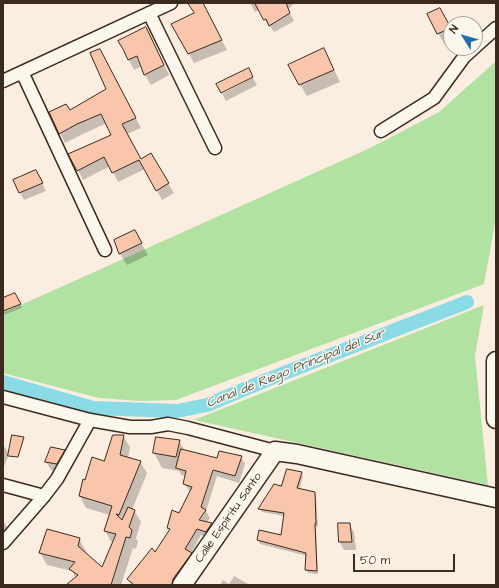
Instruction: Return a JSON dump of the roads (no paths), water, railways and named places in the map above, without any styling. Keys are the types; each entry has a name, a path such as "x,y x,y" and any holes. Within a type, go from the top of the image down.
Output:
{"main road":[{"path":"496,361 496,419"},
{"path":"275,451 297,454 496,498"},
{"name":"Calle Espíritu Santo","path":"182,585 275,451"}],"street":[{"path":"3,81 171,3"},
{"path":"149,13 215,148"},
{"path":"483,40 496,28"},
{"path":"381,130 434,98 465,56"},
{"path":"22,72 105,250"},
{"path":"3,397 90,420 130,427 168,424 275,451"},
{"path":"3,544 57,480 90,420"},
{"path":"3,485 44,496"}],"waterway":[{"name":"Canal de Riego Principal del Sur","path":"3,382 93,408 177,411 207,405 269,379 467,302"}]}
